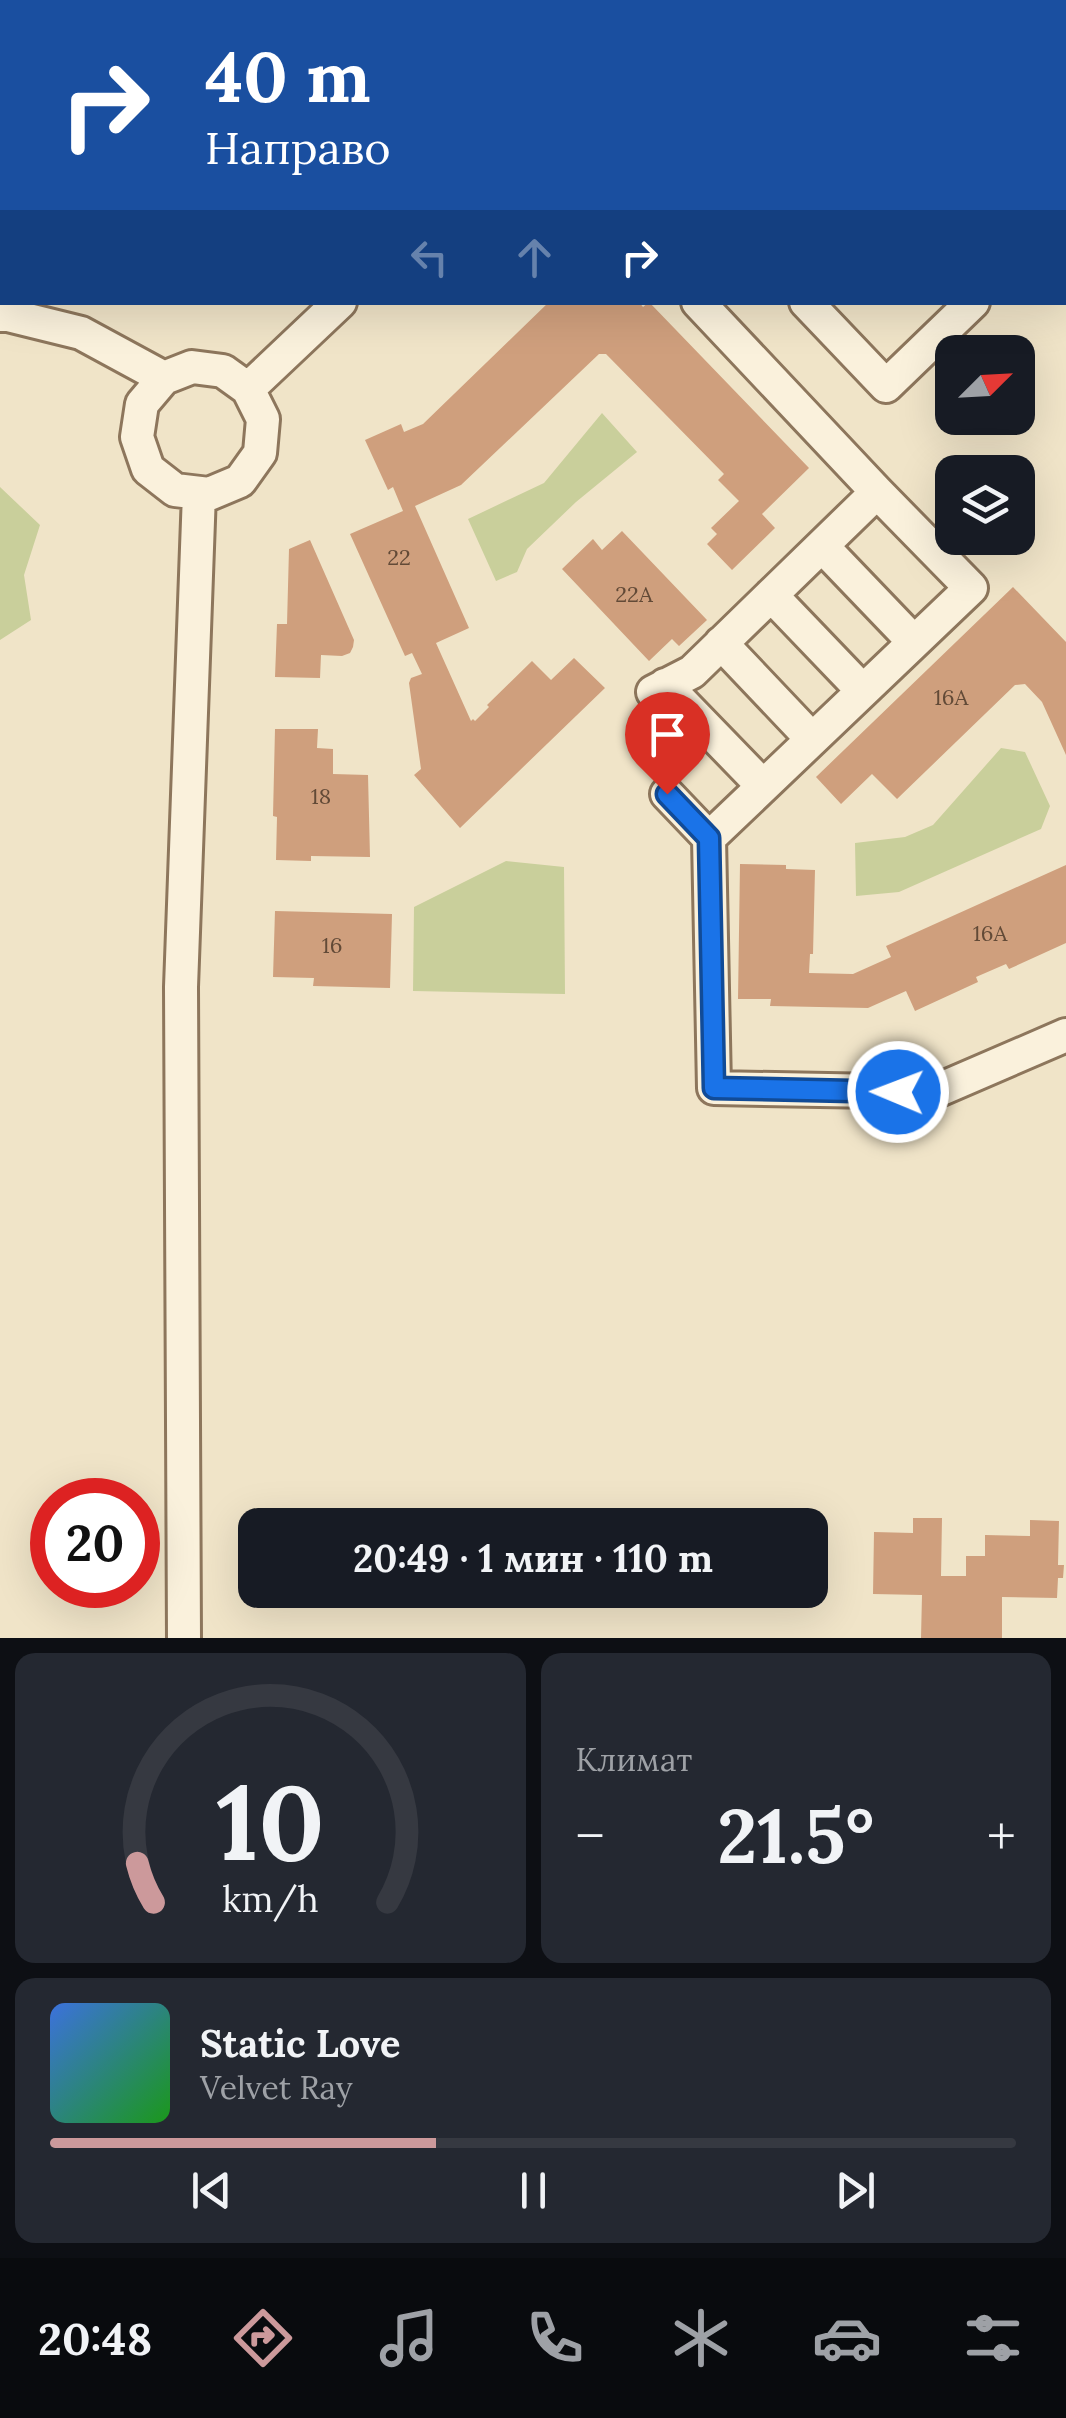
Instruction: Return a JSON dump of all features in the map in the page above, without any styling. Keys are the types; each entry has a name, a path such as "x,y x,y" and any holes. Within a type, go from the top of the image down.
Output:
{"street":[{"path":"248,389 337,305"},
{"path":"701,305 970,588 709,838"},
{"path":"809,305 886,386 970,305"},
{"path":"0,315 81,333 164,378"},
{"path":"192,367 223,371 248,389 263,420 260,453 240,480 208,494 199,493 175,490 148,469 136,437 142,404 164,378 192,367"},
{"path":"763,786 659,688 692,672 877,492"},
{"path":"184,1638 181,987 199,493"},
{"path":"822,546 914,642"},
{"path":"771,595 862,691"},
{"path":"721,643 812,739"},
{"path":"667,794 709,838 714,1088 934,1092 1066,1036"}],"green space":[{"path":"602,413 637,452 527,549 517,572 496,581 468,519 544,483"},
{"path":"0,487 40,525 24,575 31,620 0,640"},
{"path":"1001,748 1025,752 1050,806 1041,829 899,892 856,896 855,843 905,837 933,825"},
{"path":"506,861 564,867 565,994 413,991 414,907"}],"building":[{"path":"546,305 652,305 809,468 762,514 775,528 732,570 707,544 717,534 711,528 739,501 718,480 724,474 606,354 599,354 461,485 415,506 469,628 436,643 471,721 532,661 551,680 574,658 605,688 460,828 414,775 421,769 409,683 422,674 412,653 405,656 350,534 403,511 393,487 388,490 365,440 401,424 404,432 423,424"},
{"path":"622,531 707,620 679,646 672,639 649,661 562,569 593,539 602,550"},
{"path":"310,540 354,640 353,647 342,656 321,655 320,678 275,677 277,624 287,624 289,549"},
{"path":"1013,587 1066,642 1066,755 1042,702 1025,684 1015,685 897,799 872,774 841,804 816,777"},
{"path":"275,729 318,729 317,748 333,749 333,774 368,775 370,857 276,860"},
{"path":"740,864 815,870 809,973 853,974 891,957 886,946 1066,865 1066,943 1009,969 1006,964 976,977 978,982 915,1011 906,991 868,1008 770,1006 771,999 738,999"},
{"path":"275,911 392,914 390,988 313,986 314,978 273,977"},
{"path":"913,1518 942,1518 941,1576 966,1576 966,1556 985,1556 985,1535 1030,1536 1030,1520 1059,1521 1058,1565 1064,1565 1063,1578 1058,1578 1057,1598 1002,1597 1002,1638 921,1638 922,1595 873,1594 874,1532 913,1533"}],"route":[{"path":"667,794 709,838 714,1088 898,1092"}]}
